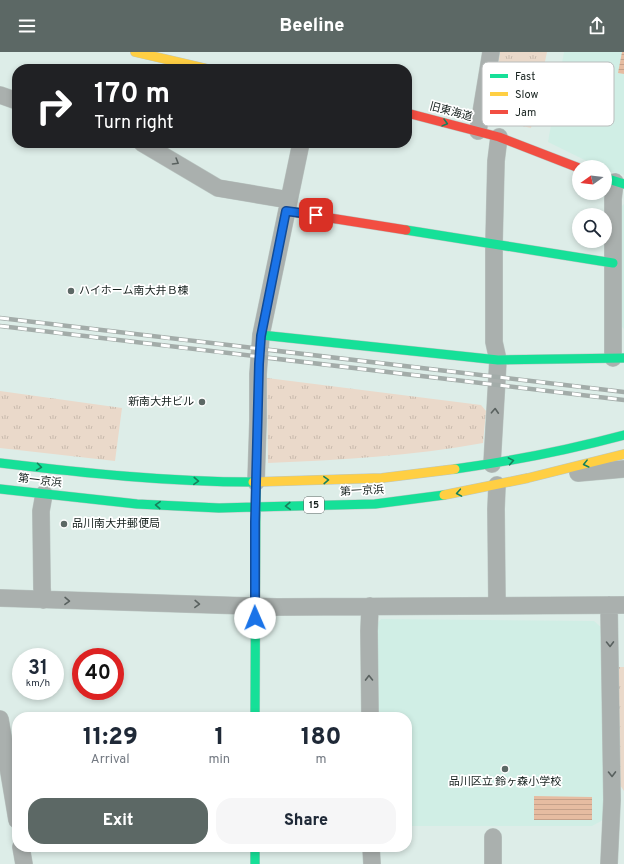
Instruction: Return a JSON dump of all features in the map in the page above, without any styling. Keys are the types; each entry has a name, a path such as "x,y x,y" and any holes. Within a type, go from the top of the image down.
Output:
{"main road":[{"path":"135,52 187,64"},
{"name":"旧東海道","path":"412,114 499,137 572,165"},
{"path":"287,205 613,263"},
{"path":"261,336 498,360 619,358"},
{"name":"第一京浜","path":"0,463 123,476 221,482 382,478 492,464 578,448 624,436"},
{"name":"第一京浜","path":"0,489 137,504 219,508 375,504 422,499 497,485 624,454"},
{"path":"255,712 256,482"},
{"path":"255,852 255,864"}],"street":[{"path":"489,62 491,52"},
{"path":"0,95 12,99"},
{"path":"478,131 482,107"},
{"path":"492,464 498,360 494,342 494,243 496,161 499,137"},
{"path":"150,148 218,188 287,205"},
{"path":"256,482 258,374 261,336 300,148"},
{"path":"615,181 613,199 613,263 619,358"},
{"path":"528,478 624,469"},
{"path":"497,485 497,606"},
{"path":"43,600 42,511 44,494"},
{"path":"0,598 276,607 617,605 618,800 610,864"},
{"path":"370,606 370,712"},
{"path":"0,719 12,790"},
{"path":"493,864 494,837"},
{"path":"22,852 24,864"},
{"path":"372,852 372,864"}],"shaded area":[{"path":"564,52 624,52 624,175 612,172 612,160 585,160 548,142 551,126 614,126 614,62 562,62"},
{"path":"622,52 624,52 624,74 618,73"},
{"path":"624,204 624,329 621,326 620,208"},
{"name":"品川区立 鈴ヶ森小学校","path":"381,619 594,621 604,630 603,820 592,826 412,826 412,712 375,712 375,627"},
{"path":"534,796 592,797 592,820 534,820"}],"green space":[{"path":"500,52 547,52 545,62 499,62"},
{"path":"267,378 481,405 486,411 483,443 403,454 349,459 268,463"},
{"path":"0,391 122,408 115,461 0,448"},
{"path":"619,667 624,667 624,791 620,785 617,775"}],"railway":[{"path":"0,318 624,392"},
{"path":"0,326 624,400"}],"traffic: fast":[{"path":"612,180 624,184"},
{"path":"406,230 613,263"},
{"path":"261,335 498,360 624,358"},
{"path":"455,469 540,455 624,435"},
{"path":"0,463 158,479 253,482"},
{"path":"255,712 256,482"},
{"path":"0,489 137,504 219,508 375,504 444,495"},
{"path":"255,852 255,864"}],"traffic: slow":[{"path":"135,52 187,64"},
{"path":"444,495 528,478 624,454"},
{"path":"253,482 382,478 455,469"}],"traffic: jam":[{"path":"412,114 499,137 572,165"},
{"path":"286,211 406,230"}],"place":[{"name":"ハイホーム南大井Ｂ棟","path":"71,291"},
{"name":"新南大井ビル","path":"202,402"},
{"name":"品川南大井郵便局","path":"64,524"},
{"name":"品川区立 鈴ヶ森小学校","path":"505,769"}],"route":[{"path":"255,618 255,507 258,374 261,336 286,211 316,215"}]}
